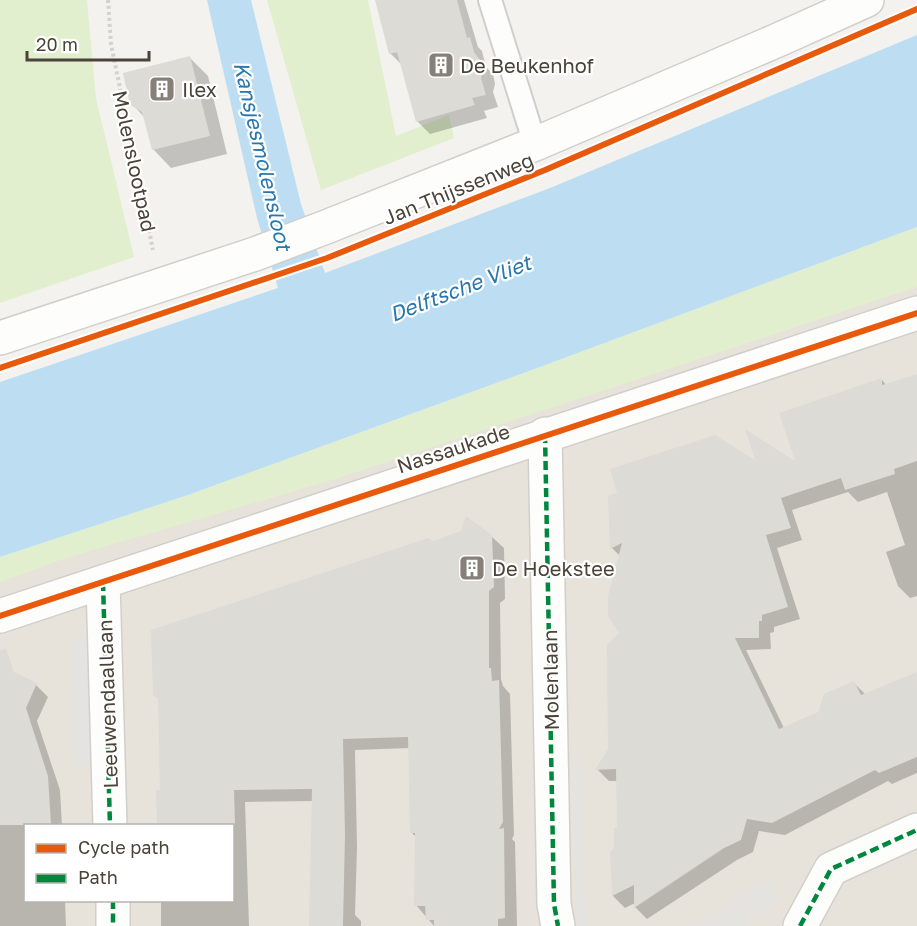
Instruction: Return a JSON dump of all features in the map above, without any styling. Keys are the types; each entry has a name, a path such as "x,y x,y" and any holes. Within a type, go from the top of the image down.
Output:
{"street":[{"name":"Jan Thijssenweg","path":"0,338 255,254 326,227 535,144 835,7 867,0"},
{"name":"Nassaukade","path":"0,616 545,434 917,313"},
{"name":"Molenlaan","path":"545,434 554,903 558,926"},
{"name":"Leeuwendaallaan","path":"104,582 111,824"},
{"path":"800,926 831,869 917,831"},
{"path":"113,902 113,926"}],"lane":[{"path":"490,0 535,144"}],"shaded area":[{"path":"917,232 917,926 0,926 0,562 630,349"},
{"path":"71,636 93,636 96,765 74,765"},
{"path":"581,762 587,926 577,926 571,763"},
{"path":"767,879 781,900 741,926 694,926"}],"green space":[{"path":"0,0 87,0 96,98 134,257 0,303"},
{"path":"267,0 368,0 396,136 449,115 454,138 321,190"},
{"path":"917,227 917,287 329,481 66,558 0,582 0,557 188,495"}],"water":[{"path":"207,0 251,0 301,204 325,273 550,188 917,35 917,227 188,495 0,557 0,382 278,288 257,218"}],"building":[{"name":"De Beukenhof","path":"375,0 457,0 467,38 470,37 474,52 480,60 483,70 481,78 486,95 472,98 475,105 416,122 397,52 389,54"},
{"name":"Ilex","path":"190,56 210,136 152,150 142,112 130,105 123,73"},
{"path":"917,374 917,461 894,469 895,474 845,490 841,478 781,498 791,528 766,535 788,607 762,615 762,621 759,621 759,638 735,638 779,729 818,712 824,694 854,681 861,695 917,672 917,757 879,773 875,770 772,823 747,819 741,840 724,848 634,908 634,885 612,896 610,852 614,848 614,828 617,828 616,769 595,770 608,749 607,645 619,633 608,616 608,596 622,543 610,549 608,496 617,493 610,469 715,435 755,460 745,429 795,461 779,413 882,378 882,385"},
{"path":"466,516 492,535 494,587 489,591 489,668 491,668 492,681 499,680 503,822 499,829 504,828 505,918 498,919 498,926 434,926 434,920 426,920 425,906 414,906 415,833 410,833 408,737 343,739 345,834 343,926 309,926 312,789 234,790 235,825 157,824 156,790 160,790 158,699 153,695 151,630 428,538 433,541 461,531"},
{"path":"6,649 14,672 37,683 26,708 48,776 51,824 0,825 0,650"}],"marked path":[{"path":"545,434 554,904 558,926"},
{"path":"103,582 110,824"},
{"path":"800,926 831,869 917,830"},
{"path":"113,902 113,926"}],"cycle path":[{"path":"0,368 327,258 545,170 917,9"},
{"path":"0,616 917,313"}],"place":[{"name":"De Beukenhof","path":"441,65"},
{"name":"Ilex","path":"162,89"},
{"name":"De Hoekstee","path":"472,568"}],"water label":[{"name":"Kansjesmolensloot","path":"263,156"},
{"name":"Delftsche Vliet","path":"460,288"}]}
